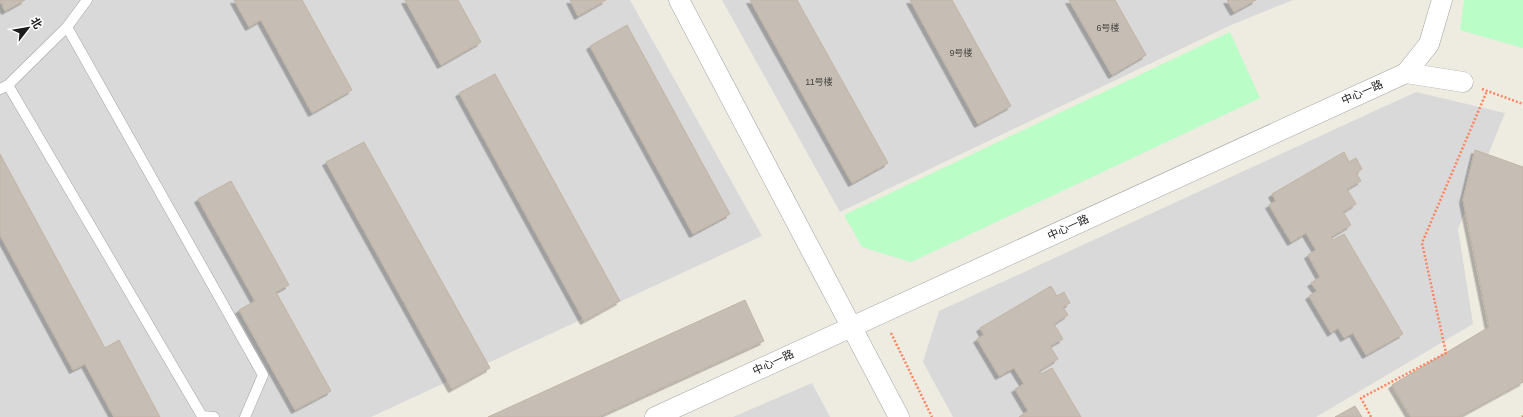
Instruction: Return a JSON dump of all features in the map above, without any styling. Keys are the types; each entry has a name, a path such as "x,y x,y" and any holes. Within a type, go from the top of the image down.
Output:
{"street":[{"path":"679,0 850,327 899,417"},
{"name":"中心一路","path":"655,417 1406,73 1429,44 1442,0"},
{"path":"1406,73 1463,82"}],"lane":[{"path":"87,0 66,27 4,87 202,416 214,417"},
{"path":"66,27 263,375 245,417"}],"path":[{"path":"1463,82 1523,104"},
{"path":"1371,417 1361,398 1446,353 1422,243 1487,91"},
{"path":"897,330 890,334 932,417"}],"shaded area":[{"path":"0,0 630,0 762,236 371,417 0,417"},
{"path":"722,0 1293,0 1231,25 840,212"},
{"path":"1416,92 1505,113 1458,229 1473,324 1316,417 953,417 923,362 939,311"},
{"path":"812,383 830,417 733,417"}],"green space":[{"path":"1464,0 1523,0 1523,48 1460,30"},
{"path":"1230,32 1260,98 911,262 862,247 844,215"}],"building":[{"path":"0,0 25,0 5,11"},
{"path":"234,0 302,0 352,90 312,113 261,20 249,27"},
{"path":"405,0 458,0 481,42 441,65"},
{"path":"570,0 606,0 578,16"},
{"path":"750,0 797,0 888,163 852,183"},
{"path":"910,0 952,0 1011,106 978,124"},
{"path":"1069,0 1115,0 1146,55 1112,75"},
{"path":"1227,0 1256,0 1234,12"},
{"path":"627,25 730,214 693,234 590,46"},
{"path":"495,74 620,301 584,321 459,93"},
{"path":"364,142 490,368 452,389 326,162"},
{"path":"1475,150 1523,167 1523,382 1459,417 1411,417 1392,385 1489,327 1463,200"},
{"path":"1344,152 1349,162 1356,158 1362,169 1356,173 1361,181 1347,189 1356,204 1343,212 1351,225 1331,237 1333,240 1344,234 1403,334 1366,355 1353,333 1344,338 1338,328 1331,333 1309,296 1317,291 1311,283 1320,277 1308,255 1316,250 1306,233 1291,242 1269,205 1276,201 1272,194"},
{"path":"0,154 105,348 119,340 160,417 114,417 85,364 73,370 0,235"},
{"path":"231,181 289,285 276,292 331,391 295,410 239,310 255,301 198,199"},
{"path":"1051,286 1057,296 1064,292 1070,303 1063,307 1068,315 1054,324 1063,339 1050,346 1058,359 1039,371 1041,374 1052,368 1081,417 1019,417 1028,411 1015,389 1024,384 1014,368 999,376 977,339 984,335 980,328"},
{"path":"745,300 764,341 598,417 488,417"},
{"path":"1355,406 1362,417 1335,417"}]}
